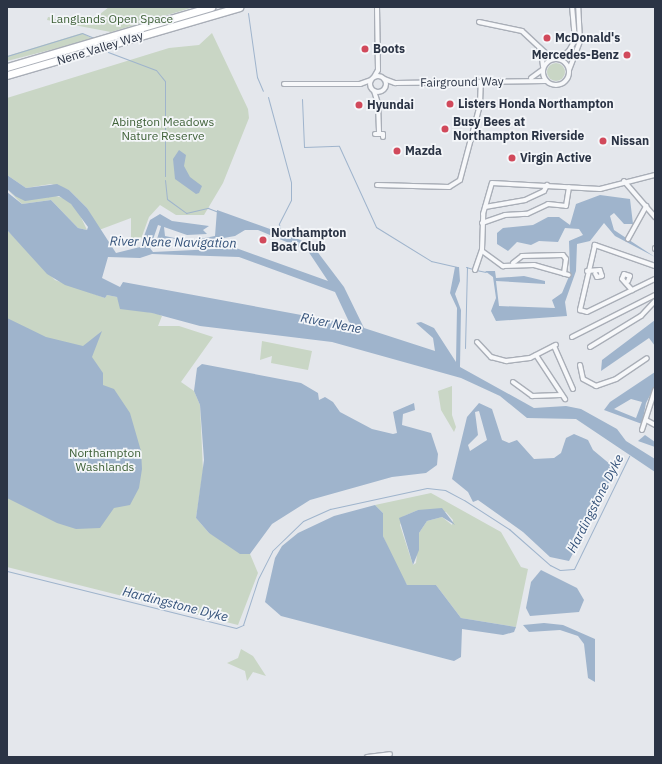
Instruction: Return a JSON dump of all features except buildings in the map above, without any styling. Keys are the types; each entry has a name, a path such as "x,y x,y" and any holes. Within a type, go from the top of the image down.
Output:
{"highway":[{"name":"Nene Valley Way","path":"7,67 212,7"},
{"name":"Nene Valley Way","path":"7,75 239,7"}],"street":[{"path":"377,7 378,70 373,79 372,89 378,102"},
{"path":"479,22 522,32 552,59 559,59 569,51 575,40 572,7"},
{"path":"540,48 546,81 561,84 569,70 580,41 578,7"},
{"path":"528,79 543,69 552,59"},
{"path":"559,59 569,70"},
{"path":"378,70 383,78 384,89 378,102 377,134 383,137"},
{"path":"284,84 360,84 373,79 383,78 395,83"},
{"name":"Fairground Way","path":"395,83 481,82 528,79 546,81"},
{"path":"376,184 449,187 460,180 480,105 481,82"},
{"path":"360,84 372,89 384,89 395,83"},
{"path":"475,270 482,251 482,223 492,183 600,189 624,181 654,174"},
{"path":"624,181 655,217"},
{"path":"485,207 525,200 544,191 547,185"},
{"path":"482,223 505,215 527,214 548,204 566,206 569,187"},
{"path":"628,239 646,206"},
{"path":"655,266 597,244 592,248 579,308 583,313 655,279"},
{"path":"482,251 503,266 513,263 522,256 562,255 566,259 566,275 540,266 513,263"},
{"path":"587,271 595,273"},
{"path":"628,281 632,290"},
{"path":"572,337 655,295"},
{"path":"590,347 641,316 655,301"},
{"path":"477,342 494,359 516,360 536,355 555,346 573,389"},
{"path":"536,355 565,399"},
{"path":"580,365 583,379 596,386 616,379 646,358"},
{"path":"513,382 532,396 561,395"},
{"path":"642,430 646,420 647,408 655,390"},
{"path":"646,420 655,425"},
{"path":"367,757 390,754"}],"green space":[{"name":"Langlands Open Space","path":"109,7 194,7 111,32 47,20 48,17 84,23 85,18 95,18"},
{"path":"82,33 93,39 7,61 7,56"},
{"name":"Abington Meadows Nature Reserve","path":"212,33 248,109 249,118 223,183 204,215 176,215 160,205 149,217 141,239 131,246 131,218 99,230 87,208 69,190 51,184 26,188 7,175 7,98 169,48 199,45"},
{"path":"552,63 560,63 565,68 563,79 560,81 552,81 547,76 547,68"},
{"path":"7,189 15,196 52,195 67,199 79,213 87,230 78,228 51,200 22,204"},
{"name":"Northampton Washlands","path":"7,230 55,280 105,298 107,295 117,297 122,307 158,314 162,316 158,326 179,326 213,337 181,382 194,391 200,405 203,471 196,518 209,533 250,554 258,573 238,625 7,567"},
{"path":"262,341 312,351 308,370 271,363 272,356 260,360"},
{"path":"452,386 452,415 456,427 454,432 441,410 438,391"},
{"path":"431,493 501,532 521,567 528,569 516,627 461,618 436,585 407,585 397,569 383,536 383,513 375,505","holes":["418,510 446,512 453,520 452,525 442,517 427,521 419,533 416,563 413,565 400,525 404,516"]},
{"path":"241,649 253,656 266,676 253,672 247,681 245,671 227,663 238,658"}],"water":[{"path":"179,150 186,155 184,166 190,177 202,186 199,193 196,194 175,179 173,159"},
{"name":"River Nene","path":"7,175 26,188 57,184 69,190 87,208 116,253 140,247 150,220 160,214 172,221 209,226 203,230 207,234 187,235 164,227 165,236 189,241 215,236 217,210 298,239 313,246 344,287 364,328 435,351 433,338 416,323 421,322 434,328 456,362 457,308 450,293 455,267 459,267 460,281 455,294 461,310 460,367 534,408 566,406 581,409 617,429 626,441 655,459 655,472 576,419 527,418 500,396 461,378 332,342 200,326 152,313 120,309 117,297 107,295 105,298 65,285 47,274 7,230 7,192 22,204 51,200 78,228 87,230 88,227 71,204 59,196 25,201 15,196 7,189","holes":["158,225 161,226 157,239 172,238 190,244 235,236 245,230 258,230 308,251 328,281 236,248 153,252 150,248","152,254 239,257 335,292 350,324 123,282 120,287 102,278 108,257 140,258"]},
{"path":"600,195 630,199 633,224 624,224 614,213 610,216 614,230 655,257 615,236 604,223 590,241 577,244 576,271 565,302 567,316 496,321 491,311 496,298 493,277 485,271 495,271 496,278 524,276 545,281 545,284 496,281 499,306 555,308 552,300 562,293 570,274 569,241 583,235 579,229 565,228 558,242 539,241 531,245 517,242 508,251 497,244 497,233 503,228 533,225 548,217 559,217 570,225 576,204"},
{"path":"7,318 46,337 83,346 102,331 92,357 103,373 103,385 114,389 130,413 141,451 142,469 139,488 130,505 114,508 100,528 76,529 57,523 7,498"},
{"path":"655,320 655,346 649,338 601,371 602,360"},
{"path":"202,364 301,383 318,393 319,400 325,397 333,402 340,412 372,429 393,434 397,433 393,412 414,403 415,410 403,414 402,425 431,433 438,454 437,465 426,473 392,477 310,500 272,524 250,554 240,554 209,533 196,518 204,460 200,405 194,391 197,368"},
{"path":"655,372 655,386 646,403 642,424 604,410 610,402","holes":["631,399 642,402 636,418 614,409"]},
{"path":"479,403 492,409 502,440 509,443 517,440 534,459 554,458 561,453 566,438 574,434 588,440 593,450 611,465 612,478 569,561 550,557 523,532 478,500 473,502 468,492 452,479 467,417","holes":["479,411 487,440 470,451 468,445 478,435 475,412"]},
{"path":"645,435 655,442 655,447 638,441"},
{"path":"375,505 383,513 383,536 407,585 436,585 461,618 516,627 514,632 503,635 462,629 461,657 454,661 281,616 265,602 275,558 282,546 298,533 334,516"},
{"path":"442,508 455,525 442,517 427,521 419,533 419,550 413,565 399,518 418,510"},
{"path":"541,570 577,588 584,600 579,612 530,616 526,608 531,582"},
{"path":"544,623 563,625 595,639 595,682 588,678 584,644 578,636 560,630 529,632 523,625"}],"waterway":[{"path":"248,13 257,77 263,91"},
{"path":"7,56 82,33 94,38"},
{"path":"108,52 156,70 165,81 165,176"},
{"path":"268,97 291,182 291,200 279,224 281,233"},
{"path":"302,99 304,147 339,146 376,227 431,261 457,267"},
{"path":"165,180 167,199 186,213 208,208 216,211"},
{"path":"466,267 473,269"},
{"path":"465,348 467,267"},
{"path":"476,270 486,272"},
{"name":"Hardingstone Dyke","path":"7,571 236,628 243,625 258,579 272,551 303,521 330,509 427,488 445,490 464,500 509,529 550,565 560,570 574,569 629,456"}],"place":[{"name":"McDonald's","path":"547,38"},
{"name":"Boots","path":"365,49"},
{"name":"Mercedes-Benz","path":"627,55"},
{"name":"Listers Honda Northampton","path":"450,104"},
{"name":"Hyundai","path":"359,105"},
{"name":"Busy Bees at Northampton Riverside","path":"445,129"},
{"name":"Nissan","path":"603,141"},
{"name":"Mazda","path":"397,151"},
{"name":"Virgin Active","path":"512,158"},
{"name":"Northampton Boat Club","path":"263,240"}],"water label":[{"name":"River Nene Navigation","path":"173,243"}]}
